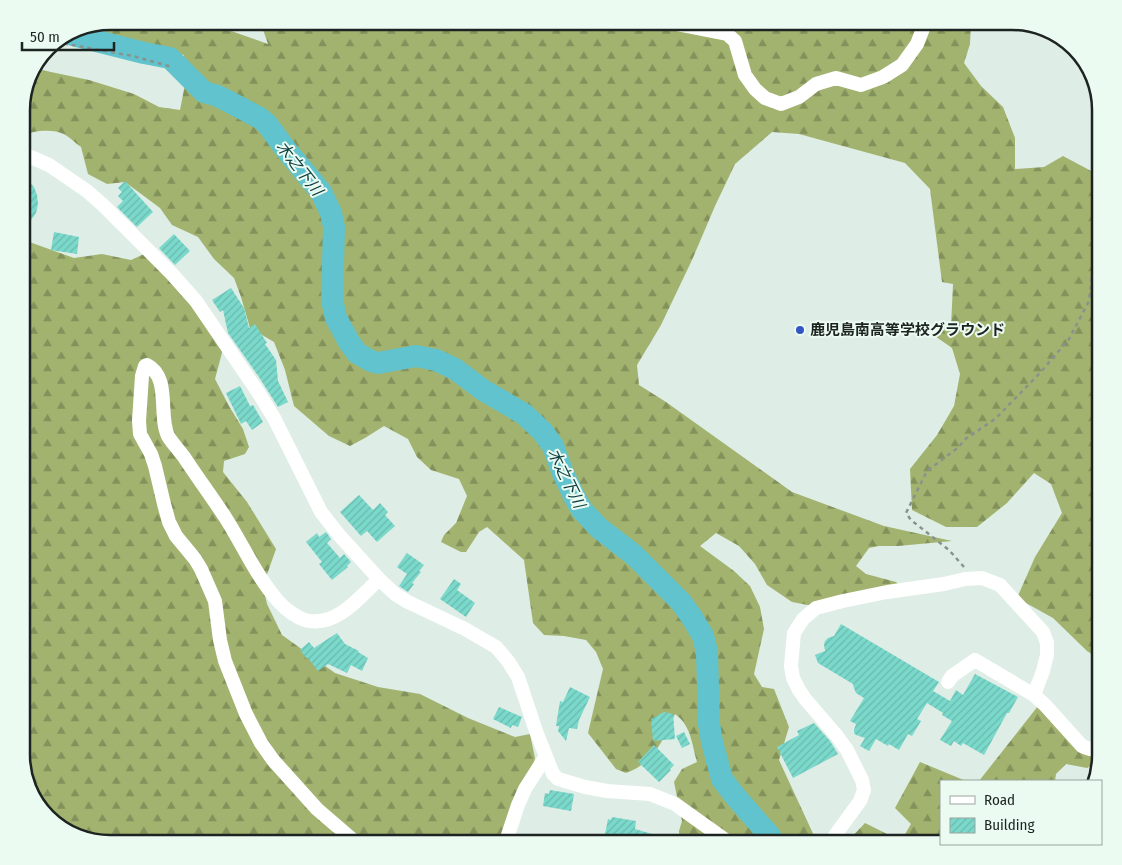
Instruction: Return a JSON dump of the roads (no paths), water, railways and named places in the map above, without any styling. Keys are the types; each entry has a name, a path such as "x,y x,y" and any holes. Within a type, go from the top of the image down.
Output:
{"street":[{"path":"707,30 727,34 735,41 744,75 765,98 781,104 799,97 816,84 836,78 862,85 883,77 902,65 917,44 922,30"},
{"path":"30,156 49,165 98,200 172,274 196,301 274,418 321,512 379,579 395,594 408,602 465,629 496,647 508,661 518,677 536,731 553,774 558,779 567,783 607,791 650,794 675,804 718,835"},
{"path":"347,835 317,809 273,760 261,743 246,714 225,661 215,601 201,569 176,536 169,522 155,466 140,434 142,376 145,366 148,365 152,368 163,390 163,413 168,435 226,518 263,581 279,602 295,615 308,621 322,622 336,617 352,605 379,579"},
{"path":"836,835 860,801 864,790 862,780 847,750 806,700 793,678 791,666 794,633 803,619 816,608 887,592 966,579 982,578 1000,585 1043,632 1047,643 1047,655 1034,696"},
{"path":"948,682 952,676 975,660 1034,696 1082,746 1092,750"},
{"path":"508,835 525,789 546,756"}],"waterway":[{"name":"木之下川","path":"79,37 170,58 204,92 218,96 260,118 267,124 321,192 331,213 334,227 332,300 336,318 357,353 378,363 416,356 436,360 455,369 483,390 524,414 543,432 553,446 562,471 582,510 599,528 634,555 681,602 703,636 707,652 709,724 722,779 769,835"}],"place":[{"name":"鹿児島南高等学校グラウンド","path":"800,330"}]}
